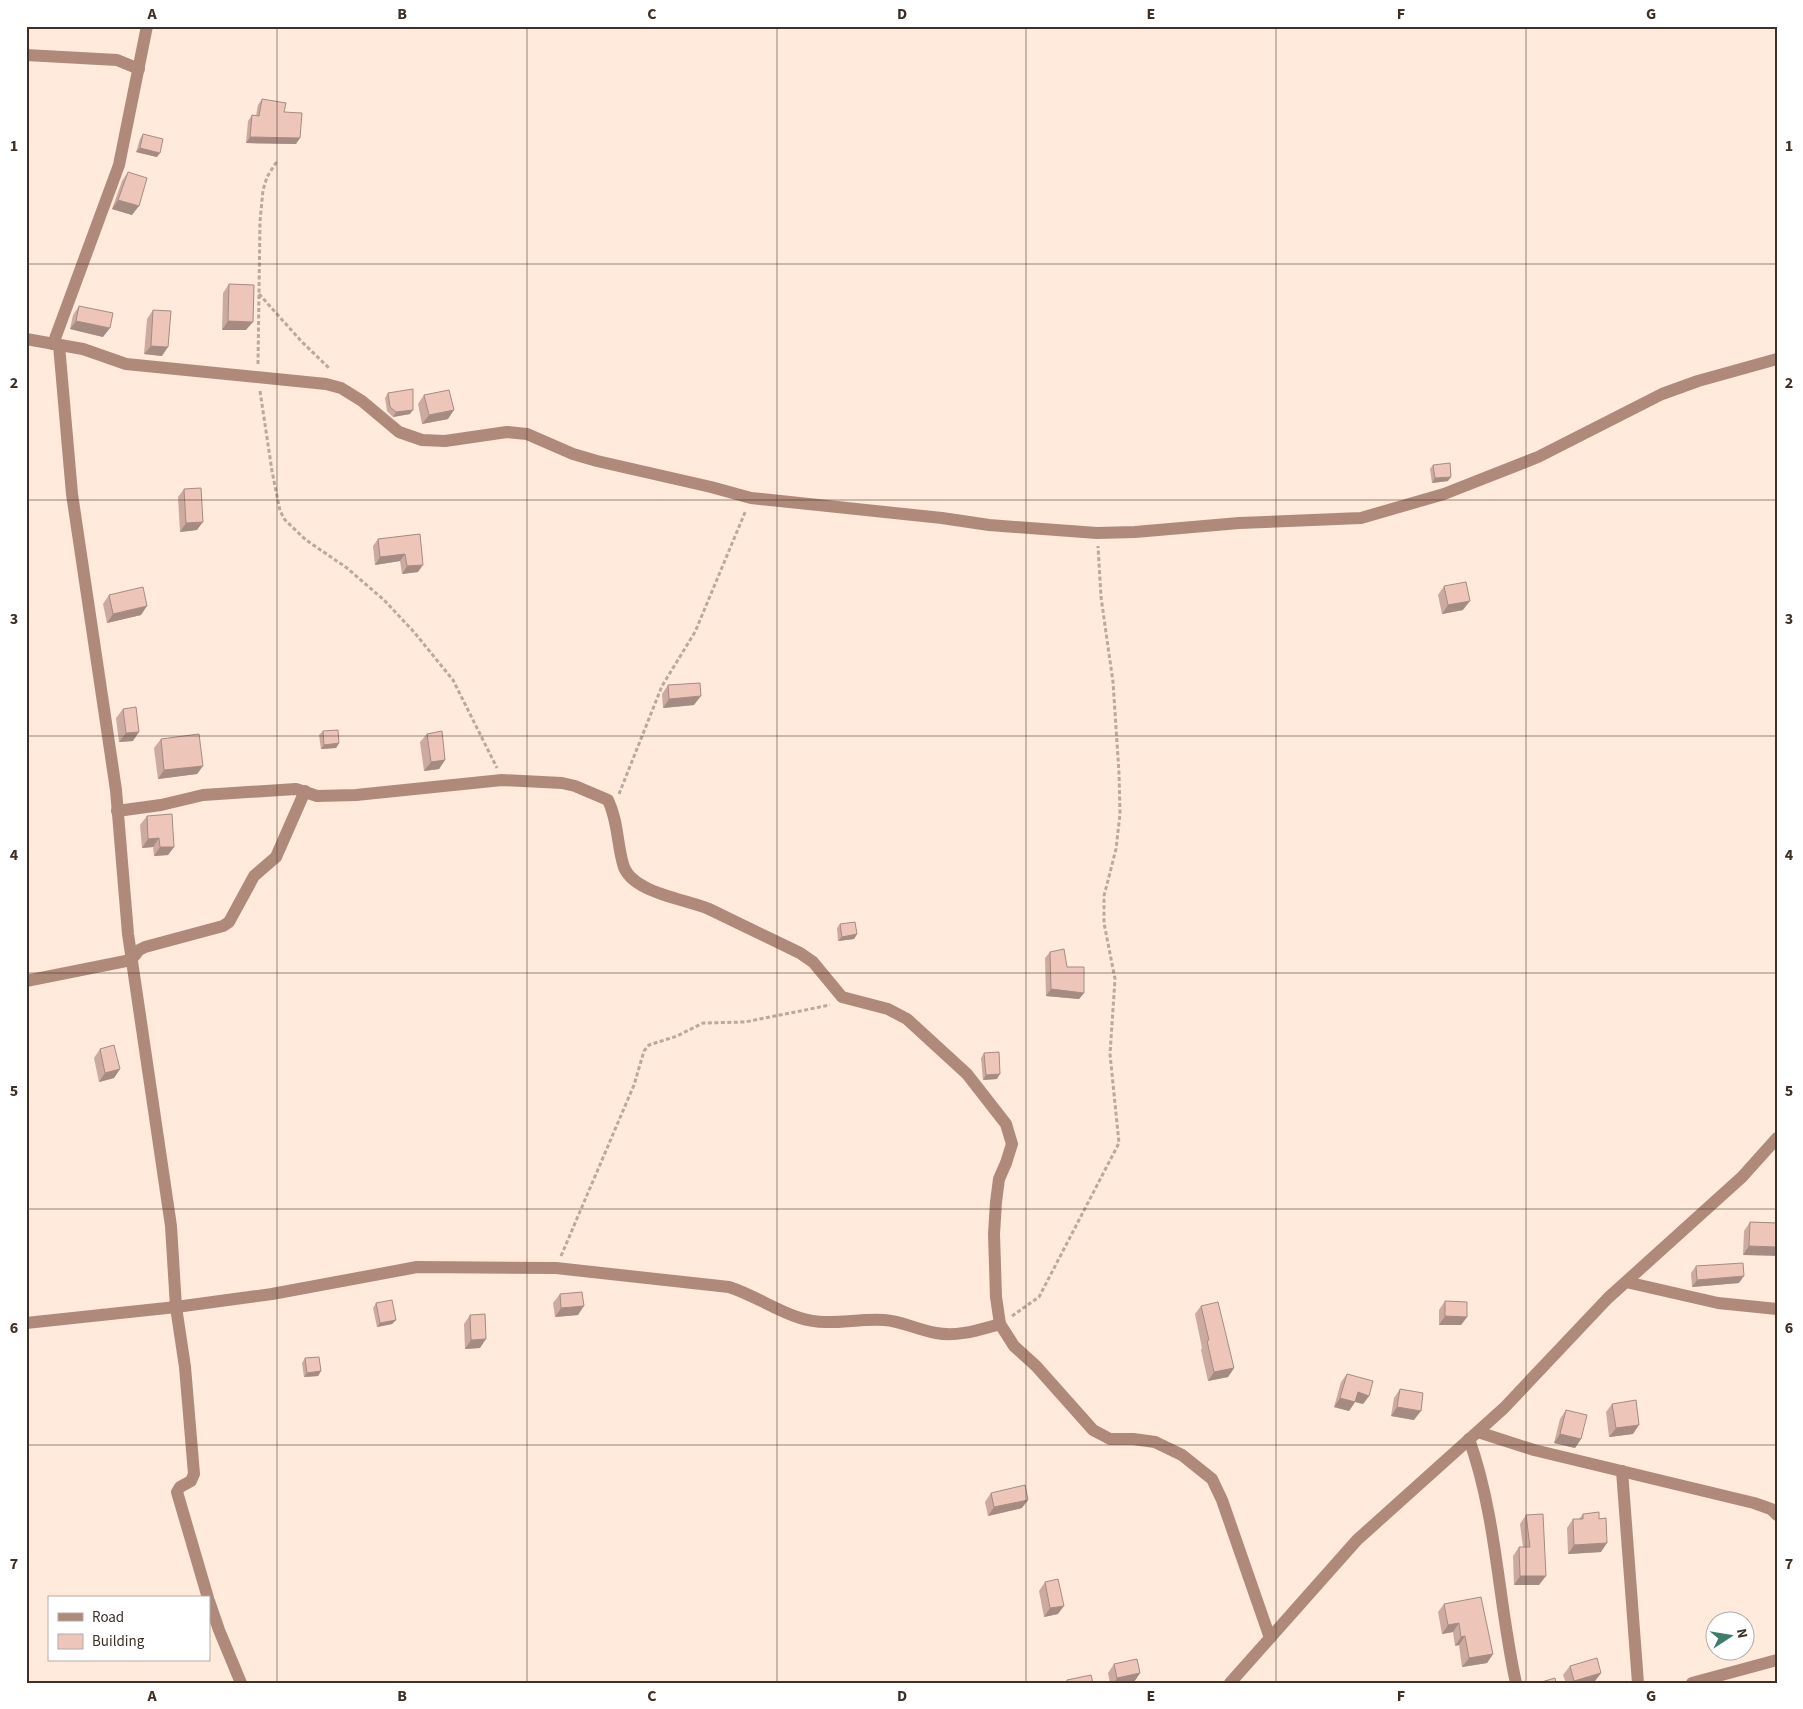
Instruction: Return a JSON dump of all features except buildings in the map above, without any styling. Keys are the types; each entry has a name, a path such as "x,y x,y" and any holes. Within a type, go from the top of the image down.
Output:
{"street":[{"path":"147,26 120,165 56,344 72,494 118,810 121,875 132,960 171,1226 176,1307 185,1367 194,1474 192,1481 180,1487 177,1492 207,1596"},
{"path":"26,55 117,60 138,69"},
{"path":"26,339 83,349 126,364 307,380 341,388 362,401 399,432 422,440 445,441 507,432 527,434 573,454 597,461 751,498 942,518 989,525 1097,532 1135,532 1239,523 1361,518 1379,514 1444,494 1538,457 1662,394 1698,381 1777,359"},
{"path":"118,810 161,805 203,795 296,789 317,796 356,795 502,780 562,783 575,786 608,800 612,809 623,866 627,874 670,898 696,903 800,953 813,962 842,997 847,1000 888,1009 907,1020 967,1074 1006,1124 1012,1144 999,1179 994,1234 996,1298 1000,1324 1014,1346 1036,1366 1093,1430 1110,1439 1133,1439 1155,1442 1182,1454 1212,1479 1222,1500 1270,1638"},
{"path":"26,981 132,960 139,950 145,947 208,932 229,922 254,876 276,857 305,791"},
{"path":"1230,1683 1357,1540 1529,1384 1608,1298 1742,1177 1777,1138"},
{"path":"26,1323 176,1307 272,1294 417,1267 556,1268 729,1287 751,1294 778,1310 801,1318 828,1322 885,1320 936,1333 969,1333 1000,1324"},
{"path":"1626,1282 1718,1303 1777,1309"},
{"path":"1473,1435 1754,1503 1771,1509 1777,1515"},
{"path":"1473,1435 1516,1683"},
{"path":"1622,1471 1638,1683"},
{"path":"210,1605 218,1630 242,1683"},
{"path":"1692,1683 1777,1660"}],"path":[{"path":"277,161 267,177 263,190 258,376 280,511 284,520 306,540 347,568 384,600 414,632 453,680 502,780"},
{"path":"259,293 302,342 334,373"},
{"path":"612,809 662,686 695,632 751,498"},
{"path":"1000,1324 1029,1306 1039,1297 1120,1143 1110,1054 1115,979 1104,914 1104,896 1116,849 1120,814 1119,774 1113,682 1102,597 1097,532"},
{"path":"556,1268 583,1199 634,1085 644,1051 649,1045 676,1036 704,1023 745,1022 847,1000"}]}
